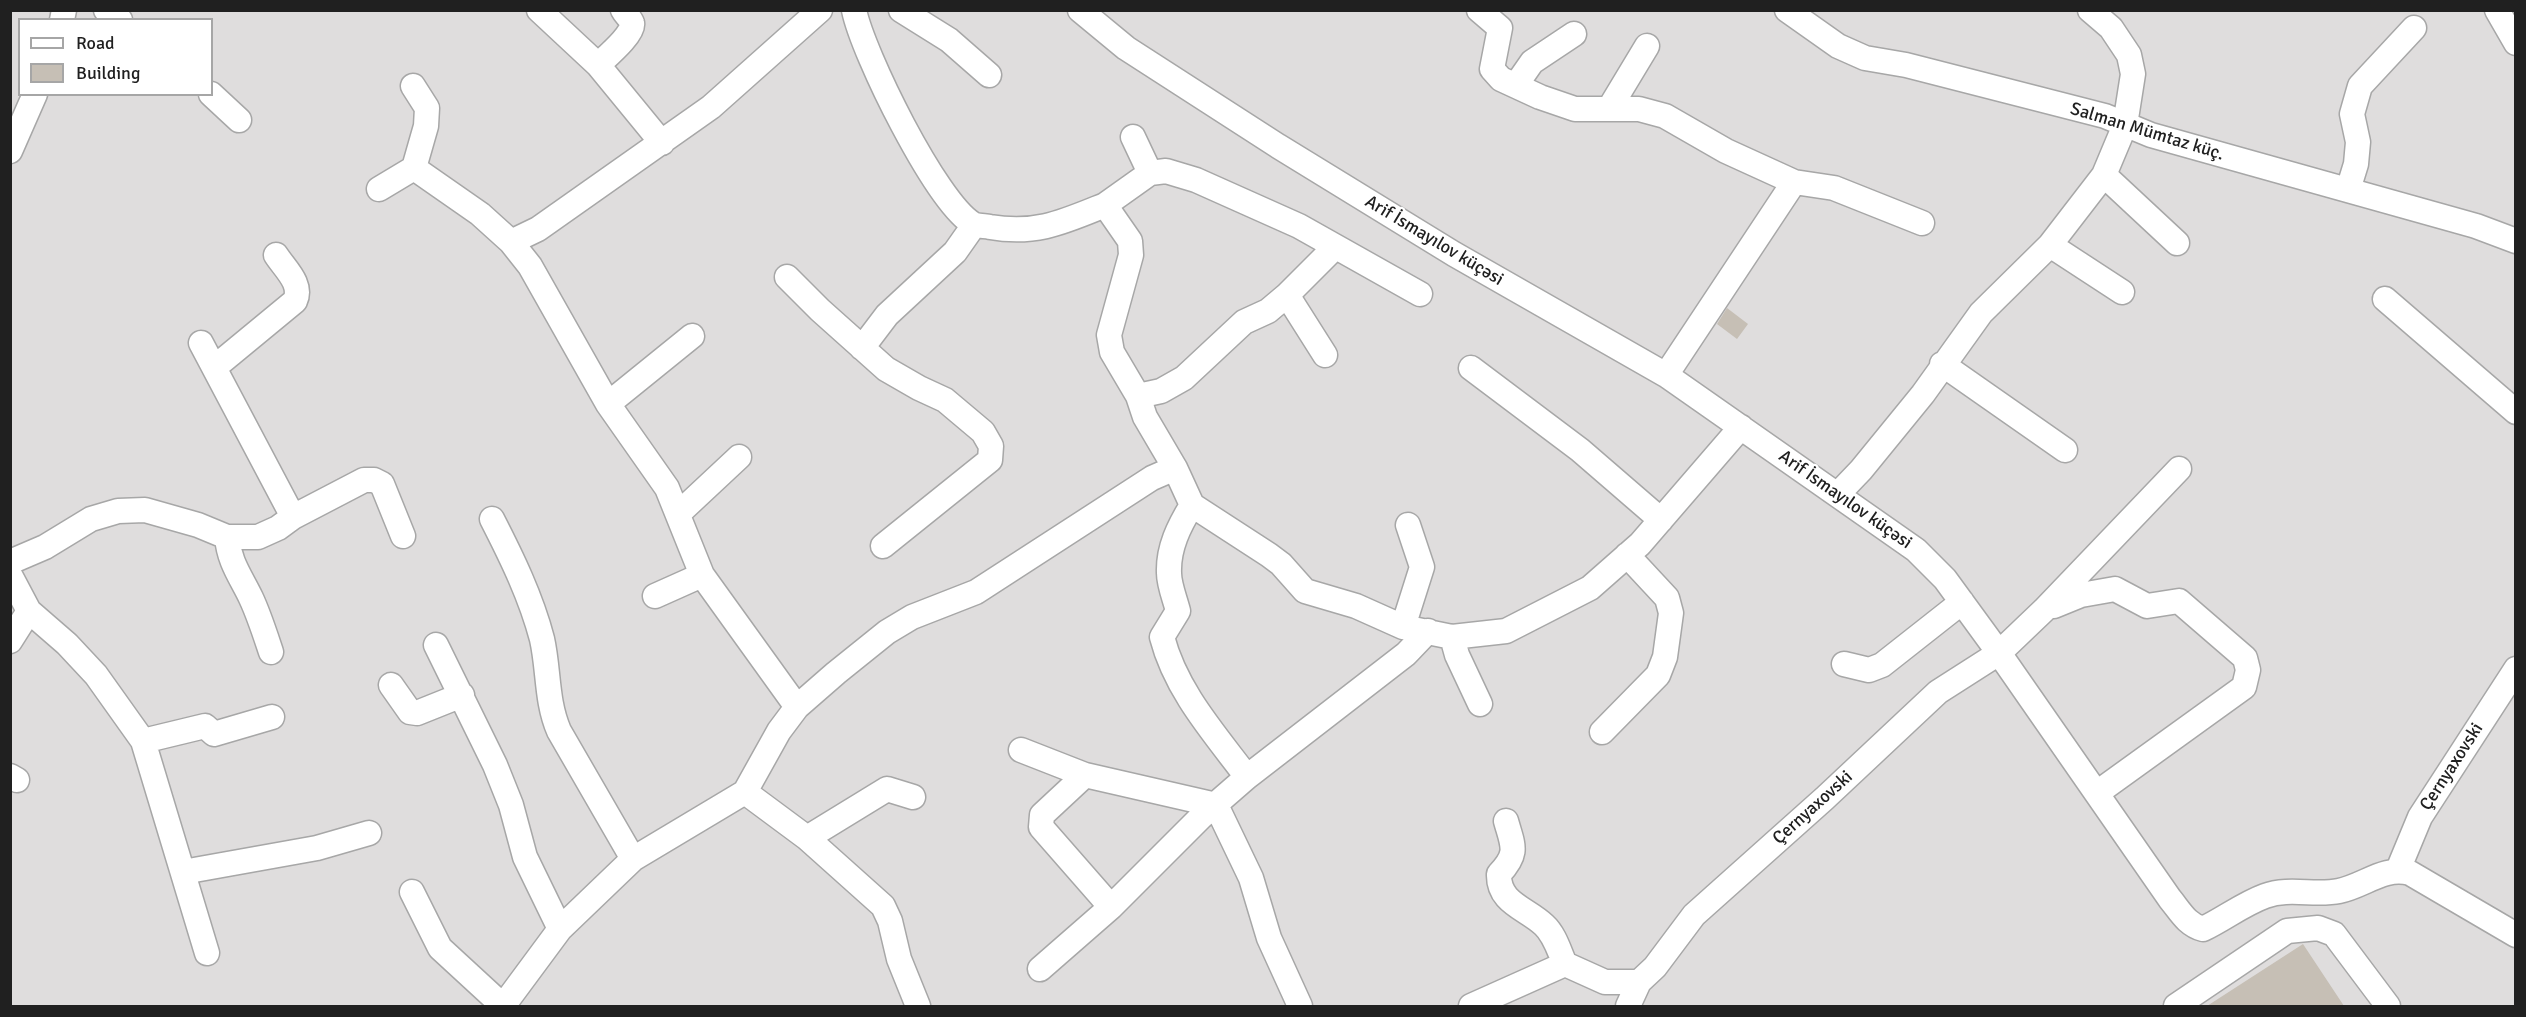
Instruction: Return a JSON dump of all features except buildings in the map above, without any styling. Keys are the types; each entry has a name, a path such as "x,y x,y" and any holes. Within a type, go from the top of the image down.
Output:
{"street":[{"path":"538,10 598,65 662,143"},
{"path":"598,65 629,34 632,22 623,10"},
{"path":"511,242 538,229 662,143 732,90 820,10"},
{"path":"854,10 857,27 870,60 911,140 957,210 974,225 1015,231 1057,225 1105,205 1150,173 1166,171 1196,180 1299,226 1420,294"},
{"path":"901,10 949,40 989,75"},
{"name":"Arif İsmayılov küçəsi","path":"1080,10 1126,48 1278,146 1454,254 1666,375 1916,550 1945,579 2170,899 2188,922 2195,927 2203,929 2264,896 2296,891 2338,891 2389,871 2398,870"},
{"path":"1479,10 1500,28 1492,69 1501,79 1540,97 1575,109 1639,109 1665,116 1726,151 1794,182 1834,188 1923,224"},
{"path":"1792,15 1821,10"},
{"path":"2497,10 2516,43"},
{"path":"1838,494 1861,470 1923,394 1942,364 1981,314 2050,245 2104,175 2125,125 2133,74 2129,55 2111,28 2097,13"},
{"name":"Salman Mümtaz küç.","path":"1792,15 1838,46 1865,58 2105,116 2151,135 2476,226 2516,241"},
{"path":"2348,190 2356,164 2358,142 2352,114 2360,86 2414,28"},
{"path":"1516,85 1532,62 1574,34"},
{"path":"1608,109 1647,46"},
{"path":"379,189 414,168 426,126 427,108 413,87"},
{"path":"10,151 34,96"},
{"path":"213,96 239,120"},
{"path":"1132,137 1150,173"},
{"path":"414,168 480,214 511,242 530,266 608,404 667,488 702,575 797,707"},
{"path":"2104,175 2177,243"},
{"path":"1666,375 1794,182"},
{"path":"1105,205 1130,241 1131,255 1109,335 1112,352 1137,396 1145,417 1175,468 1192,505 1281,564 1305,591 1356,606 1403,627 1452,637 1506,632 1590,588 1628,555 1741,428"},
{"path":"862,348 887,315 955,252 974,225"},
{"path":"2050,245 2122,292"},
{"path":"1137,396 1161,392 1184,378 1244,322 1268,311 1287,296 1335,247"},
{"path":"215,367 295,301 298,294 297,286 276,255"},
{"path":"787,277 886,369 945,400 982,432 991,446 990,460 883,546"},
{"path":"1287,296 1324,355"},
{"path":"2385,299 2516,412"},
{"path":"608,404 692,336"},
{"path":"201,344 293,517"},
{"path":"1942,364 2065,450"},
{"path":"1471,368 1580,450 1661,520"},
{"path":"678,514 740,457"},
{"path":"412,892 440,948 503,1006 560,929 633,859 745,792 779,731 797,707 887,632 912,617 976,592 1152,478 1175,468"},
{"name":"Çernyaxovski","path":"1628,1006 1639,982 1655,967 1694,915 1825,798 1938,692 1999,653 2044,610 2179,470"},
{"path":"10,562 45,547 91,519 118,511 145,510 198,525 227,537 258,537 364,480 374,480 382,484 403,536"},
{"path":"1192,505 1179,527 1172,546 1169,574 1178,611 1162,637 1168,658 1183,689 1247,777"},
{"path":"492,519 522,579 542,641 552,714 559,731 633,859"},
{"path":"1403,627 1422,567 1408,525"},
{"path":"227,537 228,553 234,569 252,600 271,652"},
{"path":"1602,732 1658,675 1665,657 1671,613 1667,598 1628,555"},
{"path":"10,575 29,611 67,644 96,675 143,741 207,953"},
{"path":"655,597 702,575"},
{"path":"2044,610 2081,595 2115,589 2147,606 2179,601 2245,658 2248,670 2244,687 2097,793"},
{"path":"1844,664 1869,670 1882,665 1962,603"},
{"path":"10,641 29,611"},
{"path":"1040,969 1094,924 1201,817 1247,777 1406,654 1428,631"},
{"path":"1452,637 1457,656 1480,705"},
{"path":"436,645 495,765 511,805 525,857 560,929"},
{"name":"Çernyaxovski","path":"2398,870 2420,817 2516,669"},
{"path":"391,685 410,712 417,713 462,695"},
{"path":"143,741 205,726 214,734 272,717"},
{"path":"1022,750 1085,775 1216,805"},
{"path":"1085,775 1042,815 1041,827 1111,907"},
{"path":"807,838 887,789 913,797"},
{"path":"745,792 807,838 883,906 890,921 899,958 918,1006"},
{"path":"1216,805 1251,878 1269,938 1300,1006"},
{"path":"1506,821 1514,851 1510,863 1500,874 1499,886 1507,898 1544,925 1552,934 1564,964 1605,982 1639,982"},
{"path":"183,872 317,848 369,832"},
{"path":"2398,870 2410,873 2516,935"},
{"path":"2176,1006 2288,930 2318,928 2334,934 2388,1006"},
{"path":"1471,1006 1564,964"}],"shaded area":[{"path":"11,11 2515,11 2515,1006 11,1006"}]}
